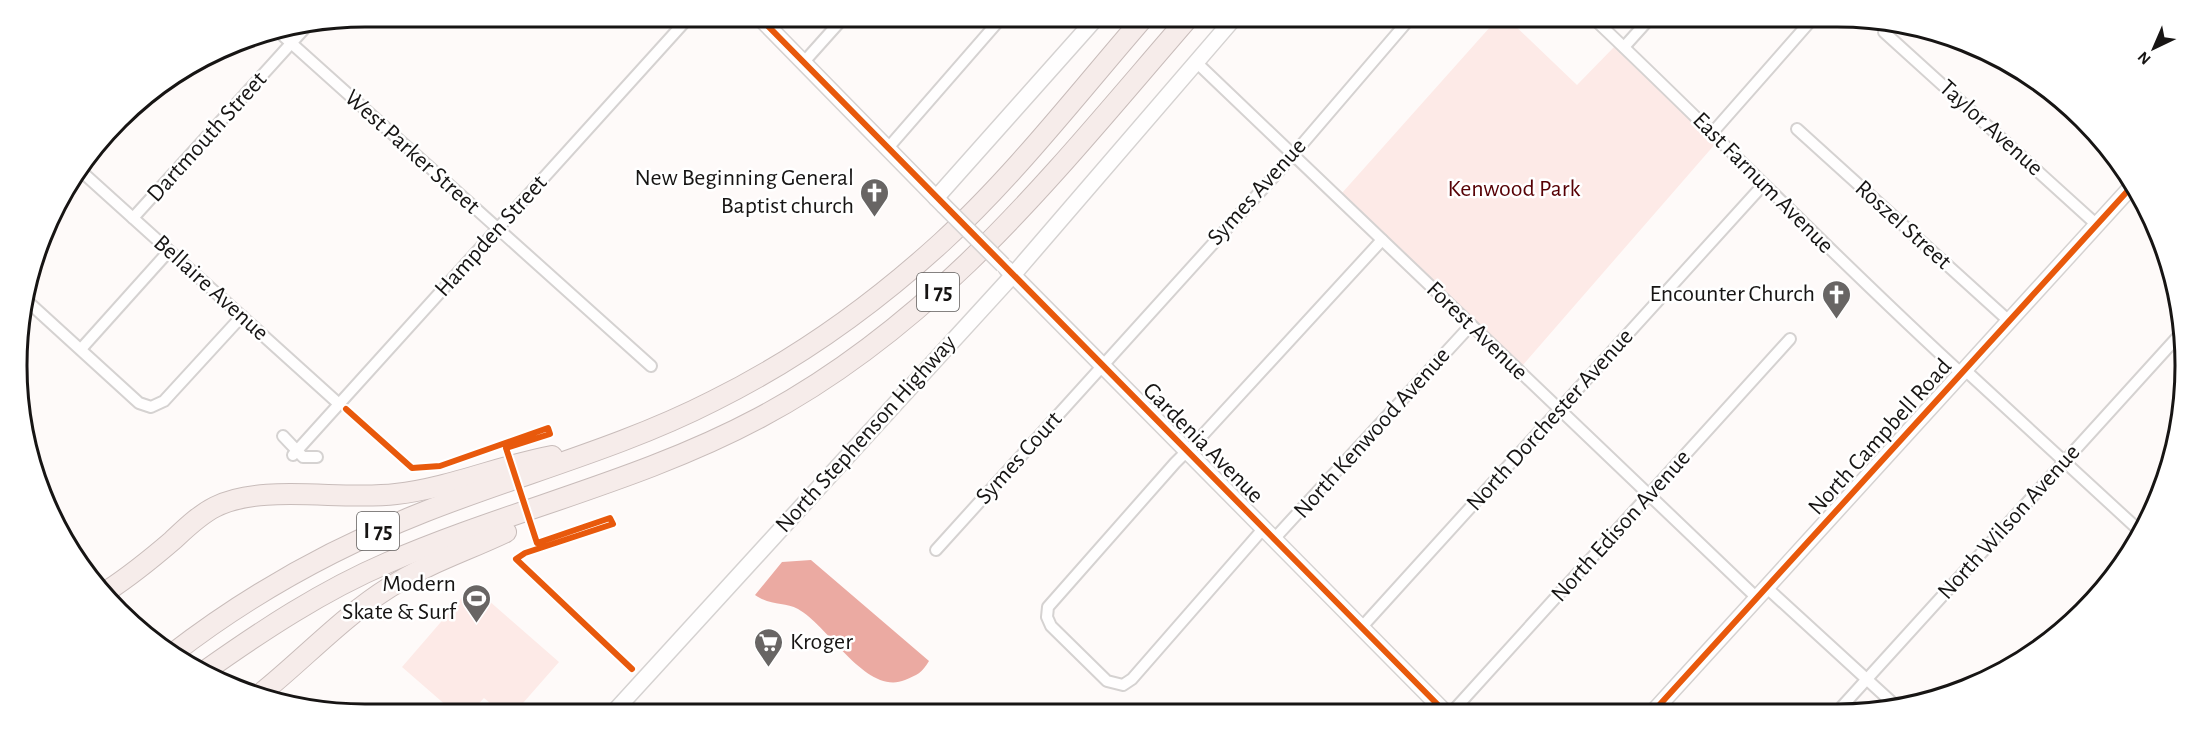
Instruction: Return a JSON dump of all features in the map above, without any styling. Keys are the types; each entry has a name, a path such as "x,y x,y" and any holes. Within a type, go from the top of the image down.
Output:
{"highway":[{"name":"I 75","path":"180,649 264,590 367,536 426,511 604,447 685,414 734,391 814,343 873,301 942,242 983,201 1135,27"},
{"name":"I 75","path":"211,667 296,611 368,572 437,543 618,480 706,444 757,419 822,382 895,328 987,247 1180,27"},
{"path":"111,589 133,574 202,515 233,500 256,495 338,497 396,494 443,485 519,462 604,447"},
{"path":"268,689 354,612 408,576 436,560 498,536 618,480"},
{"path":"117,595 133,574"}],"street":[{"name":"Hampden Street","path":"295,453 680,27"},
{"name":"Gardenia Avenue","path":"769,27 1437,704"},
{"path":"803,63 835,27"},
{"path":"888,148 993,27"},
{"path":"940,202 1089,27"},
{"name":"North Stephenson Highway","path":"621,704 1226,27"},
{"name":"Symes Avenue","path":"1101,365 1292,154 1402,27"},
{"name":"East Farnum Avenue","path":"1603,27 1713,132 1763,185 1963,372 2134,526"},
{"path":"1624,47 1642,27"},
{"path":"1713,132 1805,27"},
{"name":"Taylor Avenue","path":"1884,32 2097,225"},
{"name":"Dartmouth Street","path":"133,218 300,34"},
{"name":"West Parker Street","path":"285,37 651,366"},
{"name":"Forest Avenue","path":"1196,62 1650,495 1889,700"},
{"name":"Roszel Street","path":"1797,129 2009,321"},
{"name":"Bellaire Avenue","path":"85,175 339,404"},
{"name":"North Dorchester Avenue","path":"1361,628 1763,185"},
{"name":"North Campbell Road","path":"1660,704 2127,191"},
{"path":"1186,452 1382,240"},
{"path":"81,349 169,250"},
{"path":"33,306 139,403 156,406 164,401 242,316"},
{"name":"North Kenwood Avenue","path":"1186,452 1067,585 1048,607 1046,613 1051,626 1107,681 1123,686 1471,325"},
{"name":"North Edison Avenue","path":"1459,704 1790,339"},
{"name":"North Wilson Avenue","path":"1844,704 2174,341"},
{"name":"Symes Court","path":"936,550 1101,365"},
{"path":"283,436 295,453 303,457 317,457"}],"green space":[{"name":"Kenwood Park","path":"1490,27 1516,27 1577,85 1615,46 1716,143 1522,366 1342,193"},
{"name":"Modern Skate & Surf","path":"472,586 559,662 522,704 491,704 484,698 478,704 445,704 402,667"}],"shaded area":[{"path":"811,560 929,661 921,671 905,680 891,682 876,678 862,669 798,609 767,601 755,595 782,562"}],"cycle path":[{"path":"769,27 1437,704"},
{"path":"1660,704 2127,191"},
{"path":"346,409 412,468 440,466 548,428 550,434 506,448 537,543 610,518 613,524 525,553 516,559 632,669"}],"place":[{"name":"New Beginning General Baptist church","path":"875,218"},
{"name":"Encounter Church","path":"1836,320"},
{"name":"Modern Skate & Surf","path":"477,624"},
{"name":"Kroger","path":"769,668"}]}
